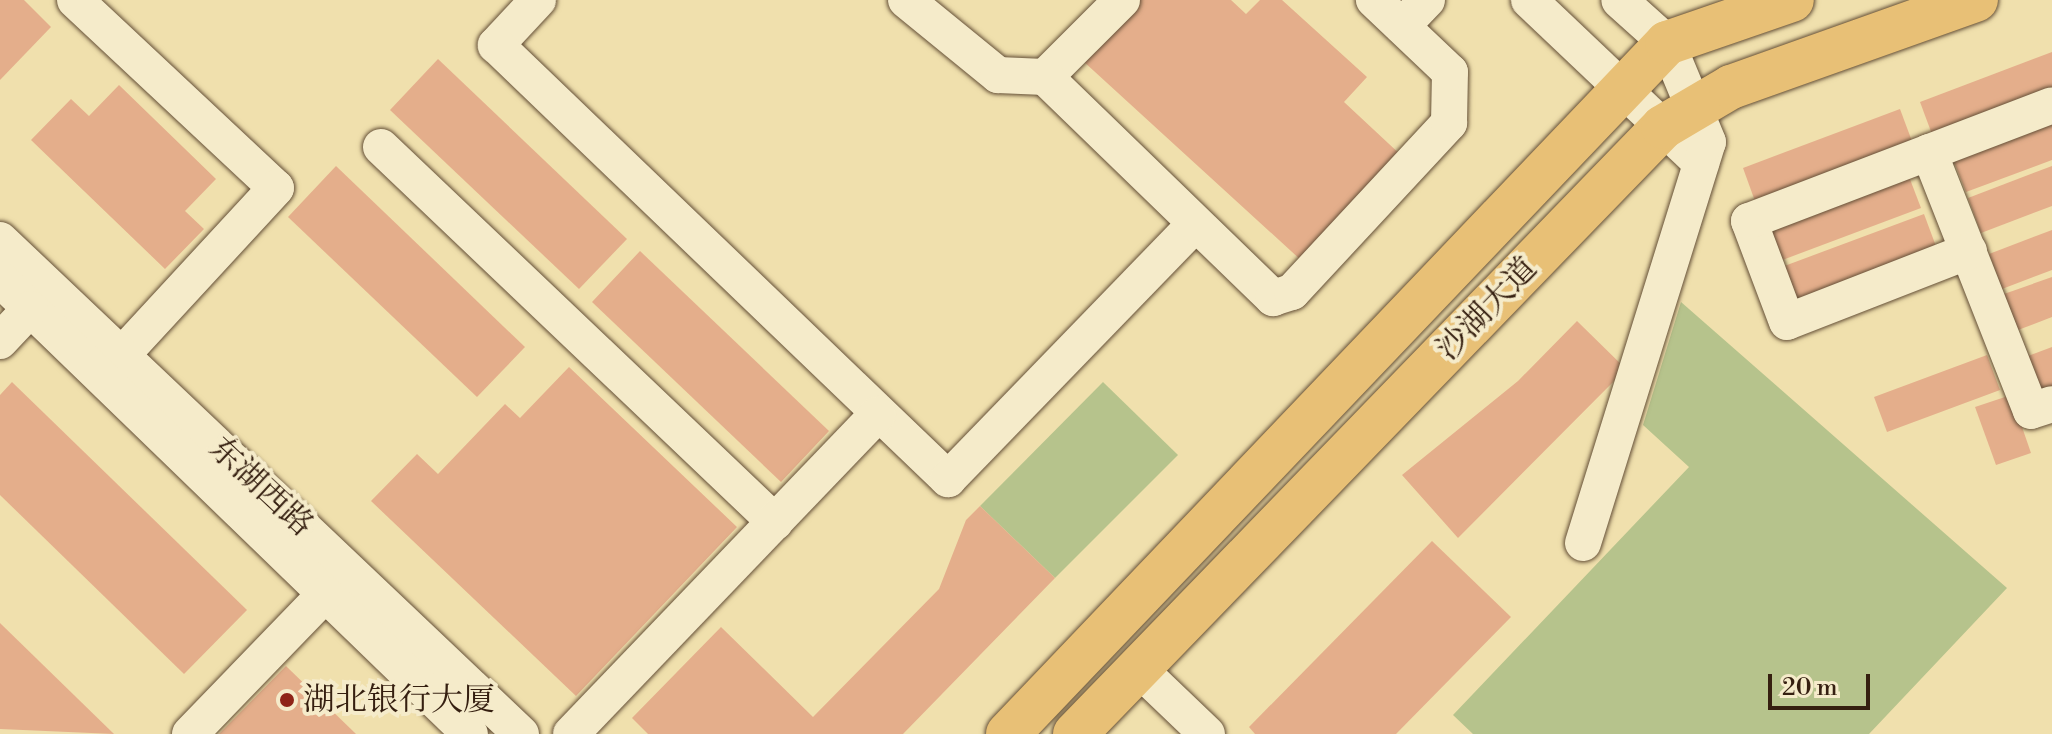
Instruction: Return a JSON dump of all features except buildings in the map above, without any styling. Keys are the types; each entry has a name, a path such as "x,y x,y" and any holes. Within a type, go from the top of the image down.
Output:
{"main road":[{"name":"沙湖大道","path":"1008,734 1667,43 1792,0"},
{"name":"沙湖大道","path":"1075,734 1681,116 1731,87 1976,0"}],"street":[{"path":"75,0 276,188 122,355"},
{"path":"538,0 496,45 948,479 1194,225"},
{"path":"906,0 998,75 1045,77 1266,296 1292,292 1449,123 1450,72 1374,0"},
{"path":"1045,77 1122,0"},
{"path":"1402,26 1427,0"},
{"path":"1529,0 1623,90 1681,116"},
{"path":"1583,543 1701,163 1681,116 1667,43 1619,0"},
{"path":"1969,251 1787,322 1749,221 2052,105"},
{"path":"381,147 775,522"},
{"path":"1929,152 2031,411 2052,404"},
{"name":"东湖西路","path":"0,240 521,734"},
{"name":"东湖西路","path":"0,279 470,734"},
{"path":"0,341 30,309"},
{"path":"571,734 878,414"},
{"path":"190,734 325,594"},
{"path":"1139,669 1203,733"}],"green space":[{"path":"1681,302 2007,588 1869,734 1473,734 1453,715 1689,467 1643,425"},
{"path":"1103,382 1178,455 1055,578 980,506"}],"place":[{"name":"湖北银行大厦","path":"287,700"}]}
